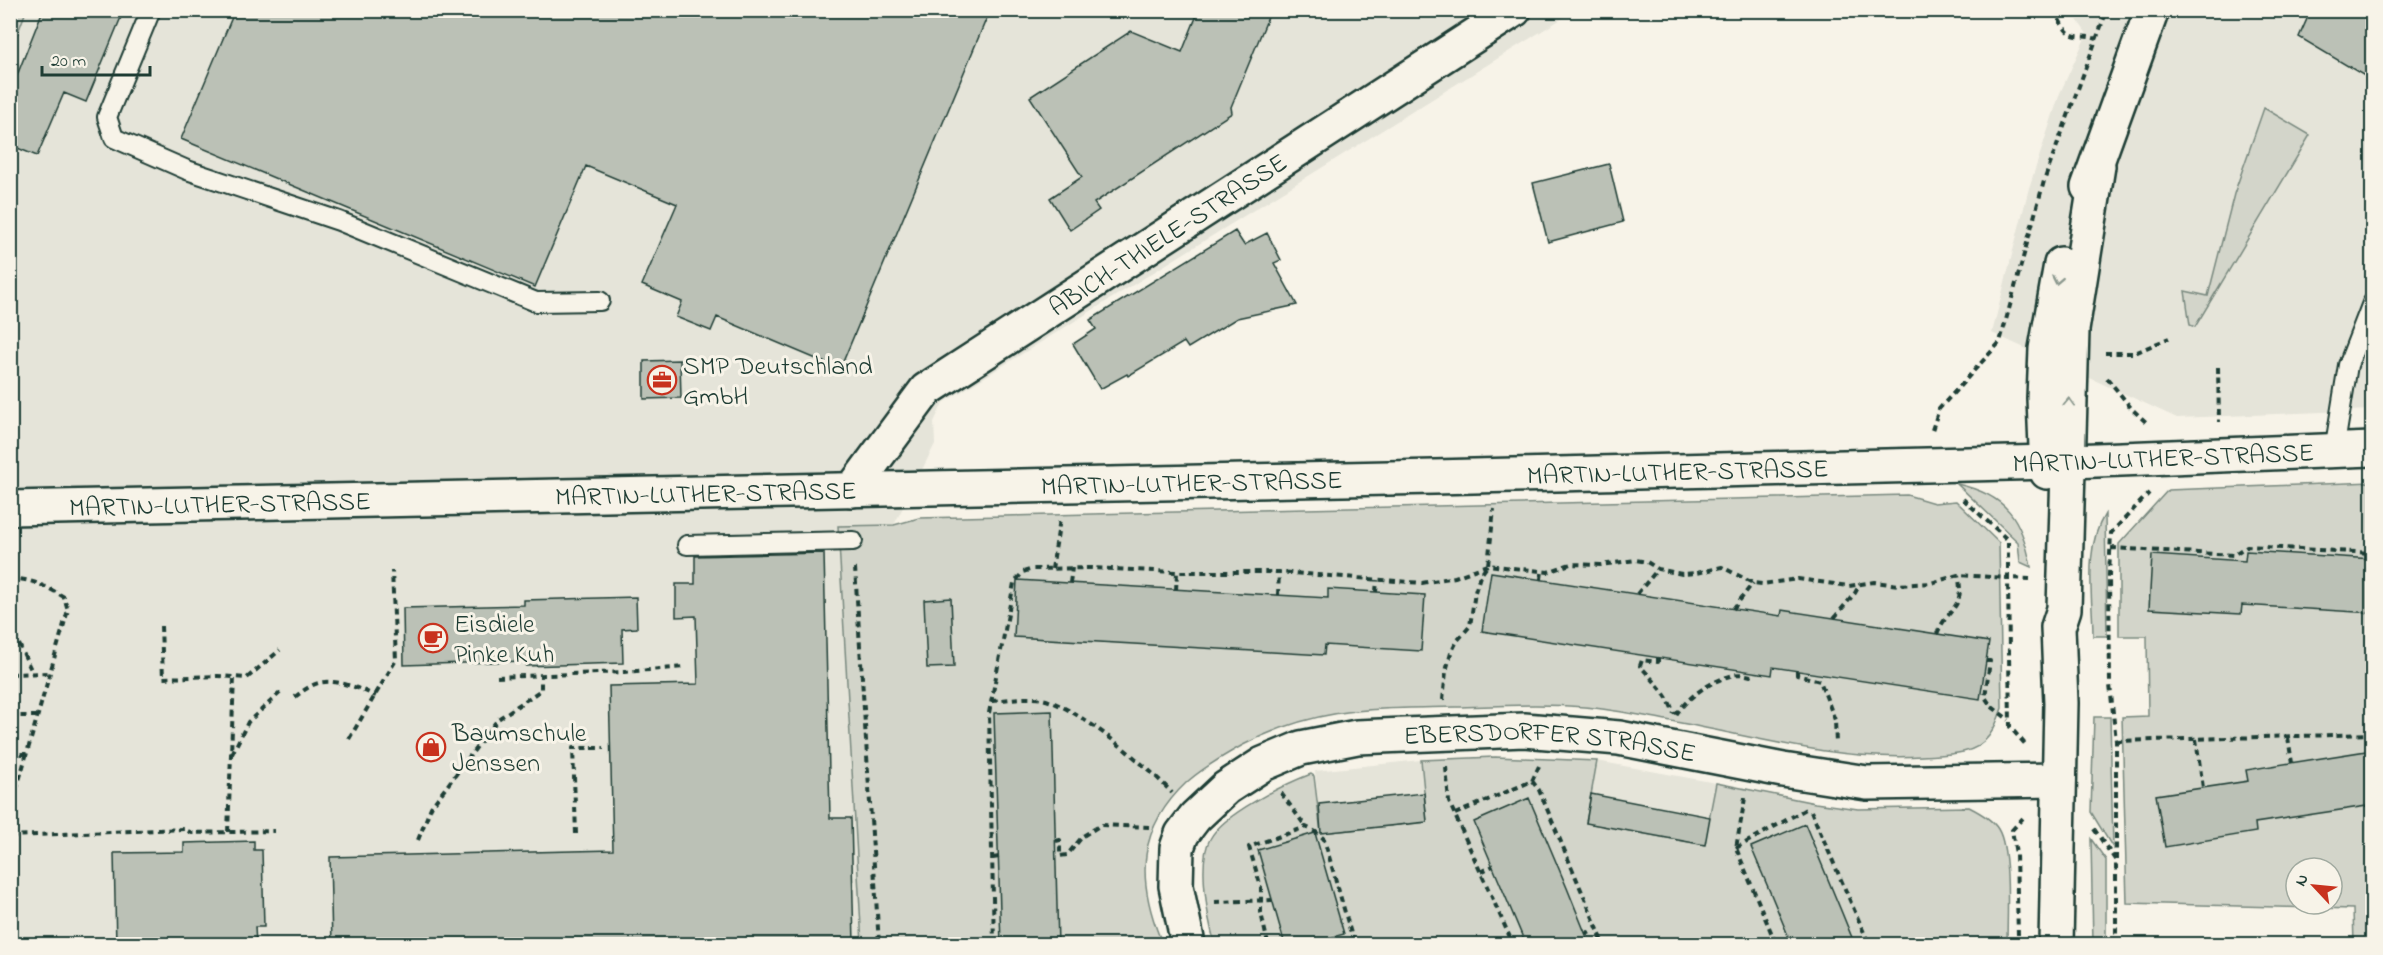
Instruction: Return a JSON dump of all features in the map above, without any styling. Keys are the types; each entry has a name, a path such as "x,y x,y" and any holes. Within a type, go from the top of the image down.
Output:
{"street":[{"name":"ABICH-THIELE-STRASSE","path":"852,490 926,390 1515,10"},
{"path":"2058,627 2049,610 2049,579 2057,461 2072,330 2098,166 2152,10"},
{"name":"MARTIN-LUTHER-STRASSE","path":"10,508 1498,475 2057,461 2373,449"},
{"path":"2056,945 2061,703 2058,627 2064,609 2057,461"},
{"name":"EBERSDORFER STRASSE","path":"1188,825 1226,788 1263,764 1301,748 1357,737 1444,735 1490,730 1554,732 1619,738 1751,764 1868,783 2058,780"},
{"path":"1188,825 1177,848 1176,886 1188,945"}],"lane":[{"path":"151,10 107,117 114,138 187,170 339,221 536,303 600,301"},
{"path":"2334,451 2348,366 2373,303"},
{"path":"687,545 853,541"}],"path":[{"path":"2054,10 2068,32 2078,36 2085,34 2097,39"},
{"path":"1920,464 1939,409 2000,342 2044,182 2107,10"},
{"path":"2102,361 2100,352 2136,353 2169,338"},
{"path":"2218,367 2221,456"},
{"path":"2105,370 2108,379 2132,409 2153,428"},
{"path":"1498,475 1488,565 1480,576 1475,591 1470,626 1457,640 1446,671 1443,687 1444,735 1449,802 1513,945"},
{"path":"2116,945 2116,741 2110,685 2111,533 2157,485"},
{"path":"1955,492 2008,540 2010,727 2058,780"},
{"path":"1052,569 1062,509"},
{"path":"853,541 879,945"},
{"path":"2111,548 2200,556 2233,555 2247,546 2373,553"},
{"path":"2291,554 2292,548"},
{"path":"994,945 989,714 1014,583 1023,572 1072,568 1177,572 1279,572 1422,583 1455,577 1488,565 1548,572 1570,564 1601,565 1636,560 1647,562 1658,569 1682,574 1722,567 1754,583 1810,579 1831,585 1849,586 1874,582 1898,585 1931,583 1958,575 2049,579"},
{"path":"1070,583 1072,568"},
{"path":"1637,594 1658,569"},
{"path":"349,739 396,660 392,571"},
{"path":"1176,590 1177,572"},
{"path":"1278,596 1279,572"},
{"path":"1541,579 1542,572"},
{"path":"1937,634 1959,599 1961,589 1958,575"},
{"path":"10,579 22,578 46,586 64,597 69,610 10,812"},
{"path":"1376,592 1377,580"},
{"path":"1733,609 1754,583"},
{"path":"1834,618 1855,593 1860,583"},
{"path":"10,625 33,674"},
{"path":"161,626 163,678 247,678 280,650"},
{"path":"1658,658 1658,662 1642,660 1640,666 1659,686 1671,704 1675,717 1688,699 1699,690 1735,674 1751,676 1752,672"},
{"path":"1986,661 1990,662 1985,697 1991,706 2010,721"},
{"path":"497,676 685,667"},
{"path":"1797,671 1797,675 1820,681 1835,720 1833,778"},
{"path":"10,674 51,673"},
{"path":"418,840 431,807 498,719 542,690 541,675"},
{"path":"228,832 234,677"},
{"path":"295,697 313,684 332,682 351,685 376,696"},
{"path":"231,756 248,722 281,692"},
{"path":"992,701 1041,699 1072,712 1088,722 1157,778 1188,825 1156,827 1101,825 1083,836 1067,855 1060,856 1060,840 1056,841"},
{"path":"10,716 38,716"},
{"path":"1455,814 1532,782 1554,732"},
{"path":"2116,741 2373,734"},
{"path":"2288,736 2292,763"},
{"path":"2196,739 2203,788"},
{"path":"576,834 573,748 604,748"},
{"path":"10,754 27,754"},
{"path":"990,762 996,762"},
{"path":"1751,764 1736,848 1776,945"},
{"path":"1532,782 1539,790 1604,945"},
{"path":"1736,848 1809,807 1869,945"},
{"path":"1268,945 1261,886 1249,847 1306,827 1324,839 1354,945"},
{"path":"10,836 184,829 192,833 275,831"},
{"path":"993,858 999,857"},
{"path":"1481,872 1493,866"},
{"path":"1179,904 1272,900"},
{"path":"1586,934 1588,932 1593,943 1601,939"}],"shaded area":[{"path":"10,11 1574,11 943,403 934,422 935,444 894,525 838,526 862,944 11,944"},
{"path":"10,11 26,11 11,51"},
{"path":"2071,11 2372,11 2372,410 2177,418 1992,333 2029,188 2060,93 2087,34"},
{"path":"2264,108 2310,135 2195,327 2190,325 2185,291 2208,296 2234,194"},
{"path":"2372,482 2372,944 2354,944 2353,909 2344,909 2344,856 2284,856 2284,907 2127,903 2122,717 2148,716 2147,636 2119,636 2119,544 2168,490"},
{"path":"1957,484 1988,495 2000,502 2009,512 2023,535 2031,567 2020,562 2018,542"},
{"path":"1907,495 1934,503 1956,501 1999,543 2002,708 1989,736 1971,750 1922,756 1857,755 1793,746 1625,712 1568,706 1398,708 1321,716 1270,732 1243,745 1200,771 1171,799 1159,817 1146,854 1147,894 1160,938 1137,944 862,944 838,526 894,525 919,518"},
{"path":"2105,514 2107,636 2093,636 2092,558 2098,528"},
{"path":"2094,717 2110,717 2113,848 2091,812"},
{"path":"1495,757 1597,761 1586,823 1704,845 1716,783 1815,803 1858,809 1969,807 1992,822 2002,839 2007,868 2007,944 1215,944 1205,891 1206,849 1217,829 1241,810 1271,792 1311,774 1314,776 1321,833 1427,822 1421,760"},
{"path":"1421,760 1427,822 1321,833 1315,771"},
{"path":"1597,761 1716,783 1705,845 1586,823"},
{"path":"2091,839 2106,860 2106,944 2093,944"}],"building":[{"path":"43,10 124,10 86,102 64,93 37,156 10,145 10,93"},
{"path":"235,10 990,10 840,369 717,317 711,331 676,317 682,302 642,285 677,204 586,166 535,287 181,139"},
{"path":"1199,10 1271,10 1231,107 1232,113 1094,203 1099,210 1070,230 1050,198 1082,177 1030,97 1131,31 1182,52"},
{"path":"2311,10 2373,10 2373,81 2299,37"},
{"path":"1609,164 1623,222 1548,242 1533,183"},
{"path":"1235,231 1244,245 1267,233 1281,260 1274,263 1297,305 1237,318 1188,348 1184,342 1128,376 1127,374 1100,389 1073,344 1096,329 1090,320"},
{"name":"SMP Deutschland GmbH","path":"680,360 681,398 644,399 644,361"},
{"path":"2246,551 2373,559 2373,613 2242,605 2241,614 2149,609 2152,555 2245,561"},
{"path":"824,553 830,818 851,818 854,945 332,945 330,857 613,850 609,686 698,684 696,616 676,617 676,584 695,584 695,556"},
{"path":"1491,572 1781,616 1782,610 1989,642 1980,699 1773,667 1772,675 1482,631"},
{"path":"1017,580 1328,598 1328,589 1425,595 1421,651 1325,645 1324,655 1014,637"},
{"path":"636,597 637,628 622,629 623,663 526,666 526,661 404,665 403,608 524,605 524,600"},
{"path":"951,598 954,667 927,668 924,600"},
{"path":"1052,711 1058,945 1001,945 994,713"},
{"path":"2373,750 2373,805 2255,823 2256,832 2165,847 2156,795 2248,781 2246,770"},
{"path":"1424,793 1427,822 1321,833 1319,804"},
{"path":"1591,794 1710,817 1705,845 1586,823"},
{"path":"1529,798 1590,945 1526,945 1474,822"},
{"path":"1805,824 1855,945 1792,945 1751,847"},
{"path":"1315,833 1344,934 1333,937 1335,945 1285,945 1258,850"},
{"path":"254,841 254,850 262,850 264,927 255,927 256,945 116,945 114,853 184,852 184,843"}],"place":[{"name":"SMP Deutschland GmbH","path":"662,380"},
{"name":"Eisdiele Pinke Kuh","path":"433,638"},
{"name":"Baumschule Jenssen","path":"431,747"}]}
